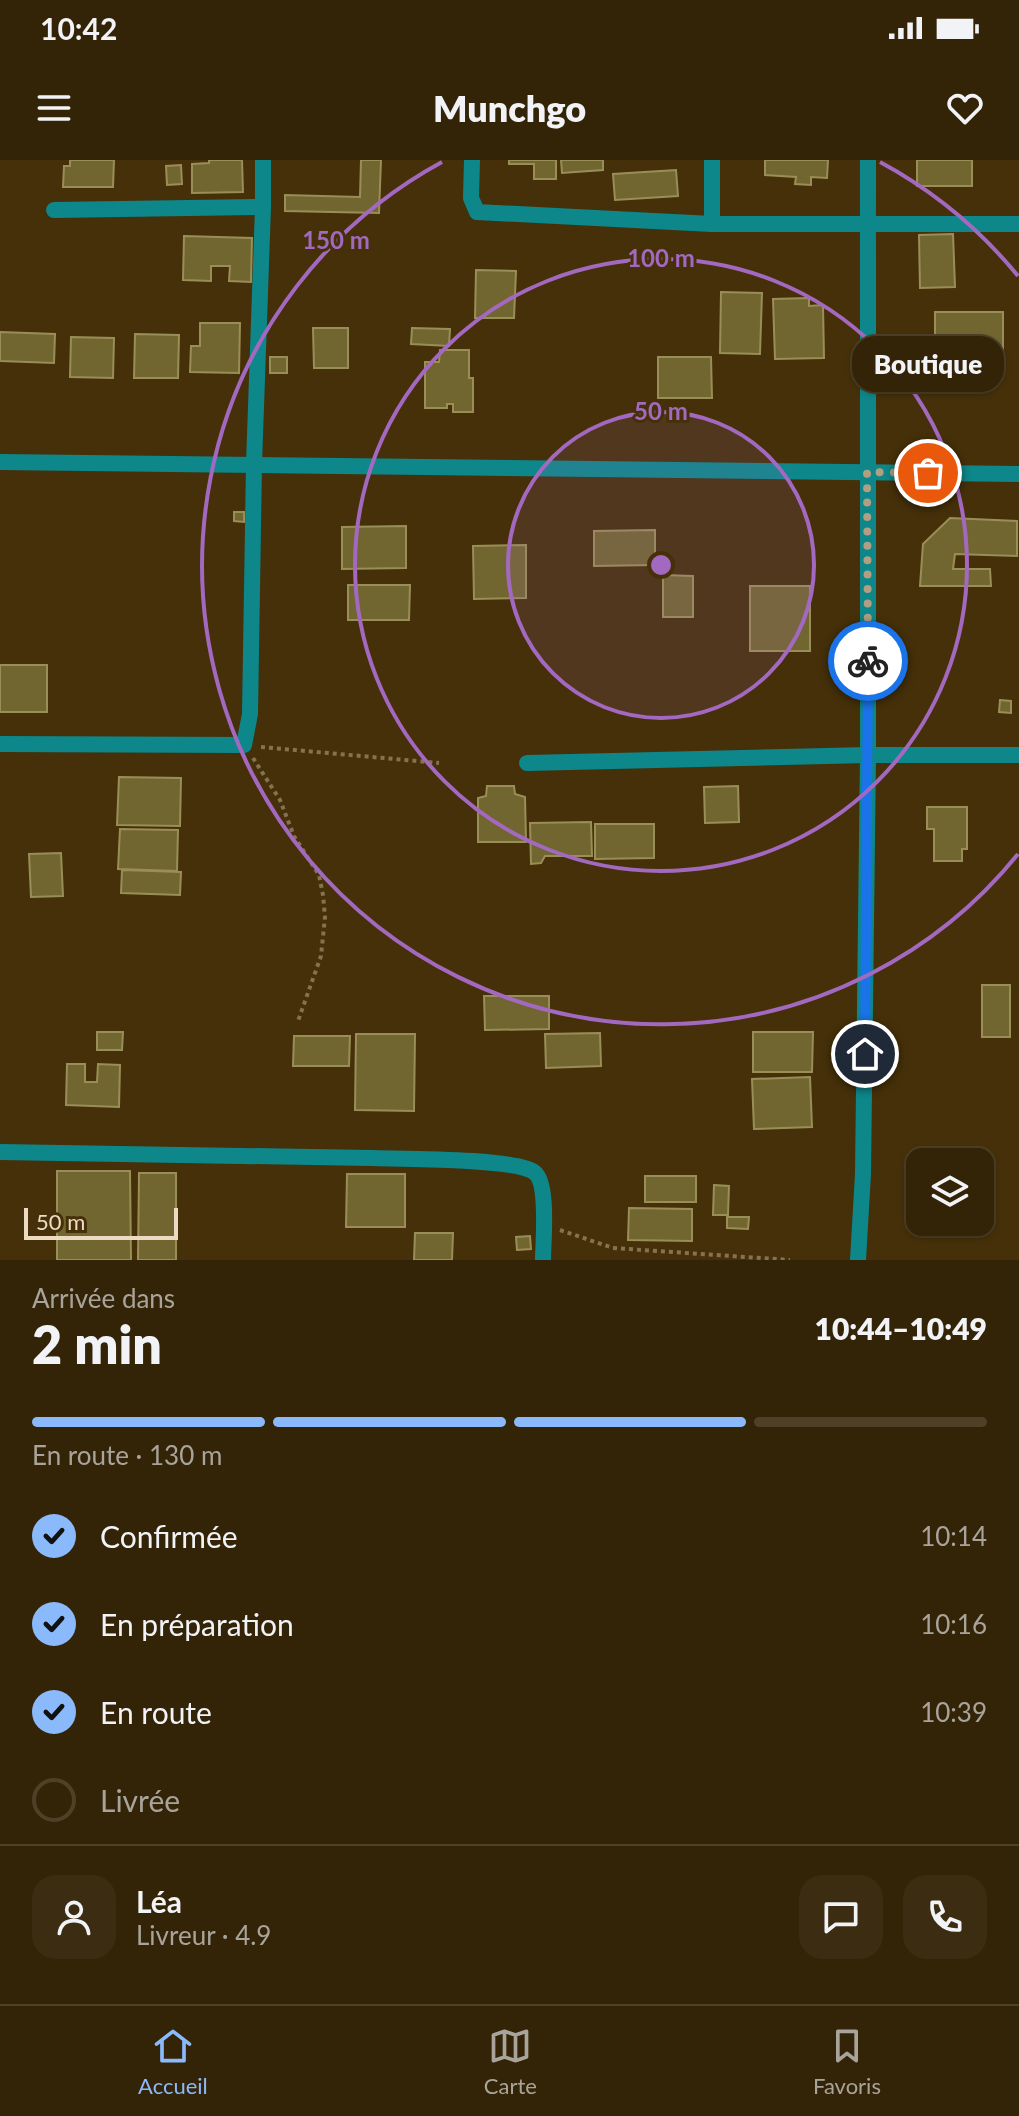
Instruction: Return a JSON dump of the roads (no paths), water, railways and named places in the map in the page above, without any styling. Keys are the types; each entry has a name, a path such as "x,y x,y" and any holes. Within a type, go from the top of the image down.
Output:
{"street":[{"path":"0,744 244,745 250,714 263,160"},
{"path":"472,160 471,198 477,212 712,224 1019,224"},
{"path":"712,160 712,224"},
{"path":"858,1260 863,1174 868,755 868,160"},
{"path":"54,210 263,207"},
{"path":"0,462 1019,474"},
{"path":"527,763 868,755 1019,755"},
{"path":"0,1152 434,1159 520,1166 536,1172 542,1181 543,1260"}],"place":[{"name":"Boutique","path":"928,473"}]}
